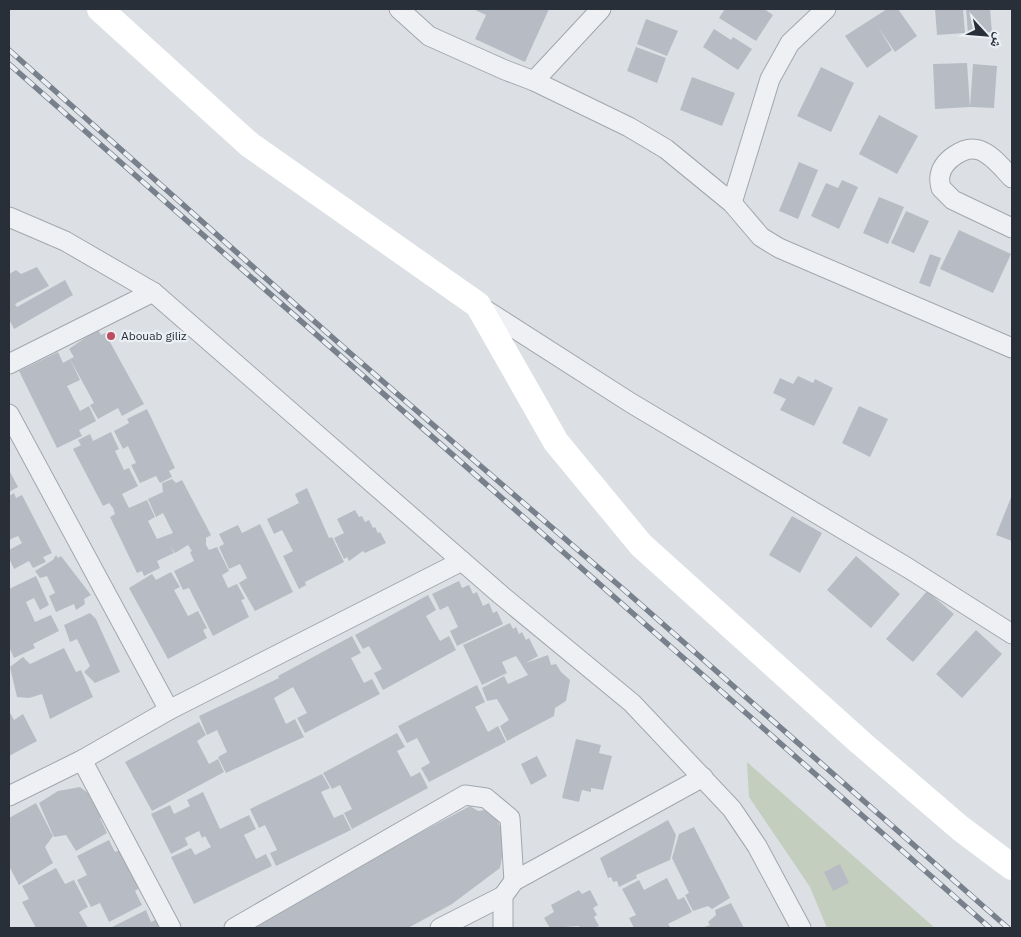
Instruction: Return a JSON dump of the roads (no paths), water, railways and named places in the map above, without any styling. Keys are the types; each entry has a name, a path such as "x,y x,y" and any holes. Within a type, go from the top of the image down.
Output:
{"street":[{"path":"100,9 250,145 478,304 631,403 908,568 1012,634"},
{"path":"399,9 429,36 534,81 629,127 666,149 732,203 761,237 779,248 1012,348"},
{"path":"534,81 601,9"},
{"path":"732,203 770,79 790,43 826,9"},
{"path":"1012,178 985,153 977,149 969,149 956,155 947,163 940,175 940,188 953,200 1012,228"},
{"path":"9,217 65,242 154,292 462,561 632,703 732,809 757,846 801,928"},
{"path":"9,364 154,292"},
{"path":"478,304 556,442 641,545 862,743 960,828 1012,868"},
{"path":"9,414 169,710"},
{"path":"9,796 82,760 169,710 462,561"},
{"path":"82,760 171,928"},
{"path":"440,928 703,778"},
{"path":"234,928 465,795 486,798 510,818 509,889 503,928"}],"railway":[{"path":"9,50 350,353 630,595 1008,928"},
{"path":"9,64 990,928"}],"place":[{"name":"Abouab giliz","path":"111,336"}]}
